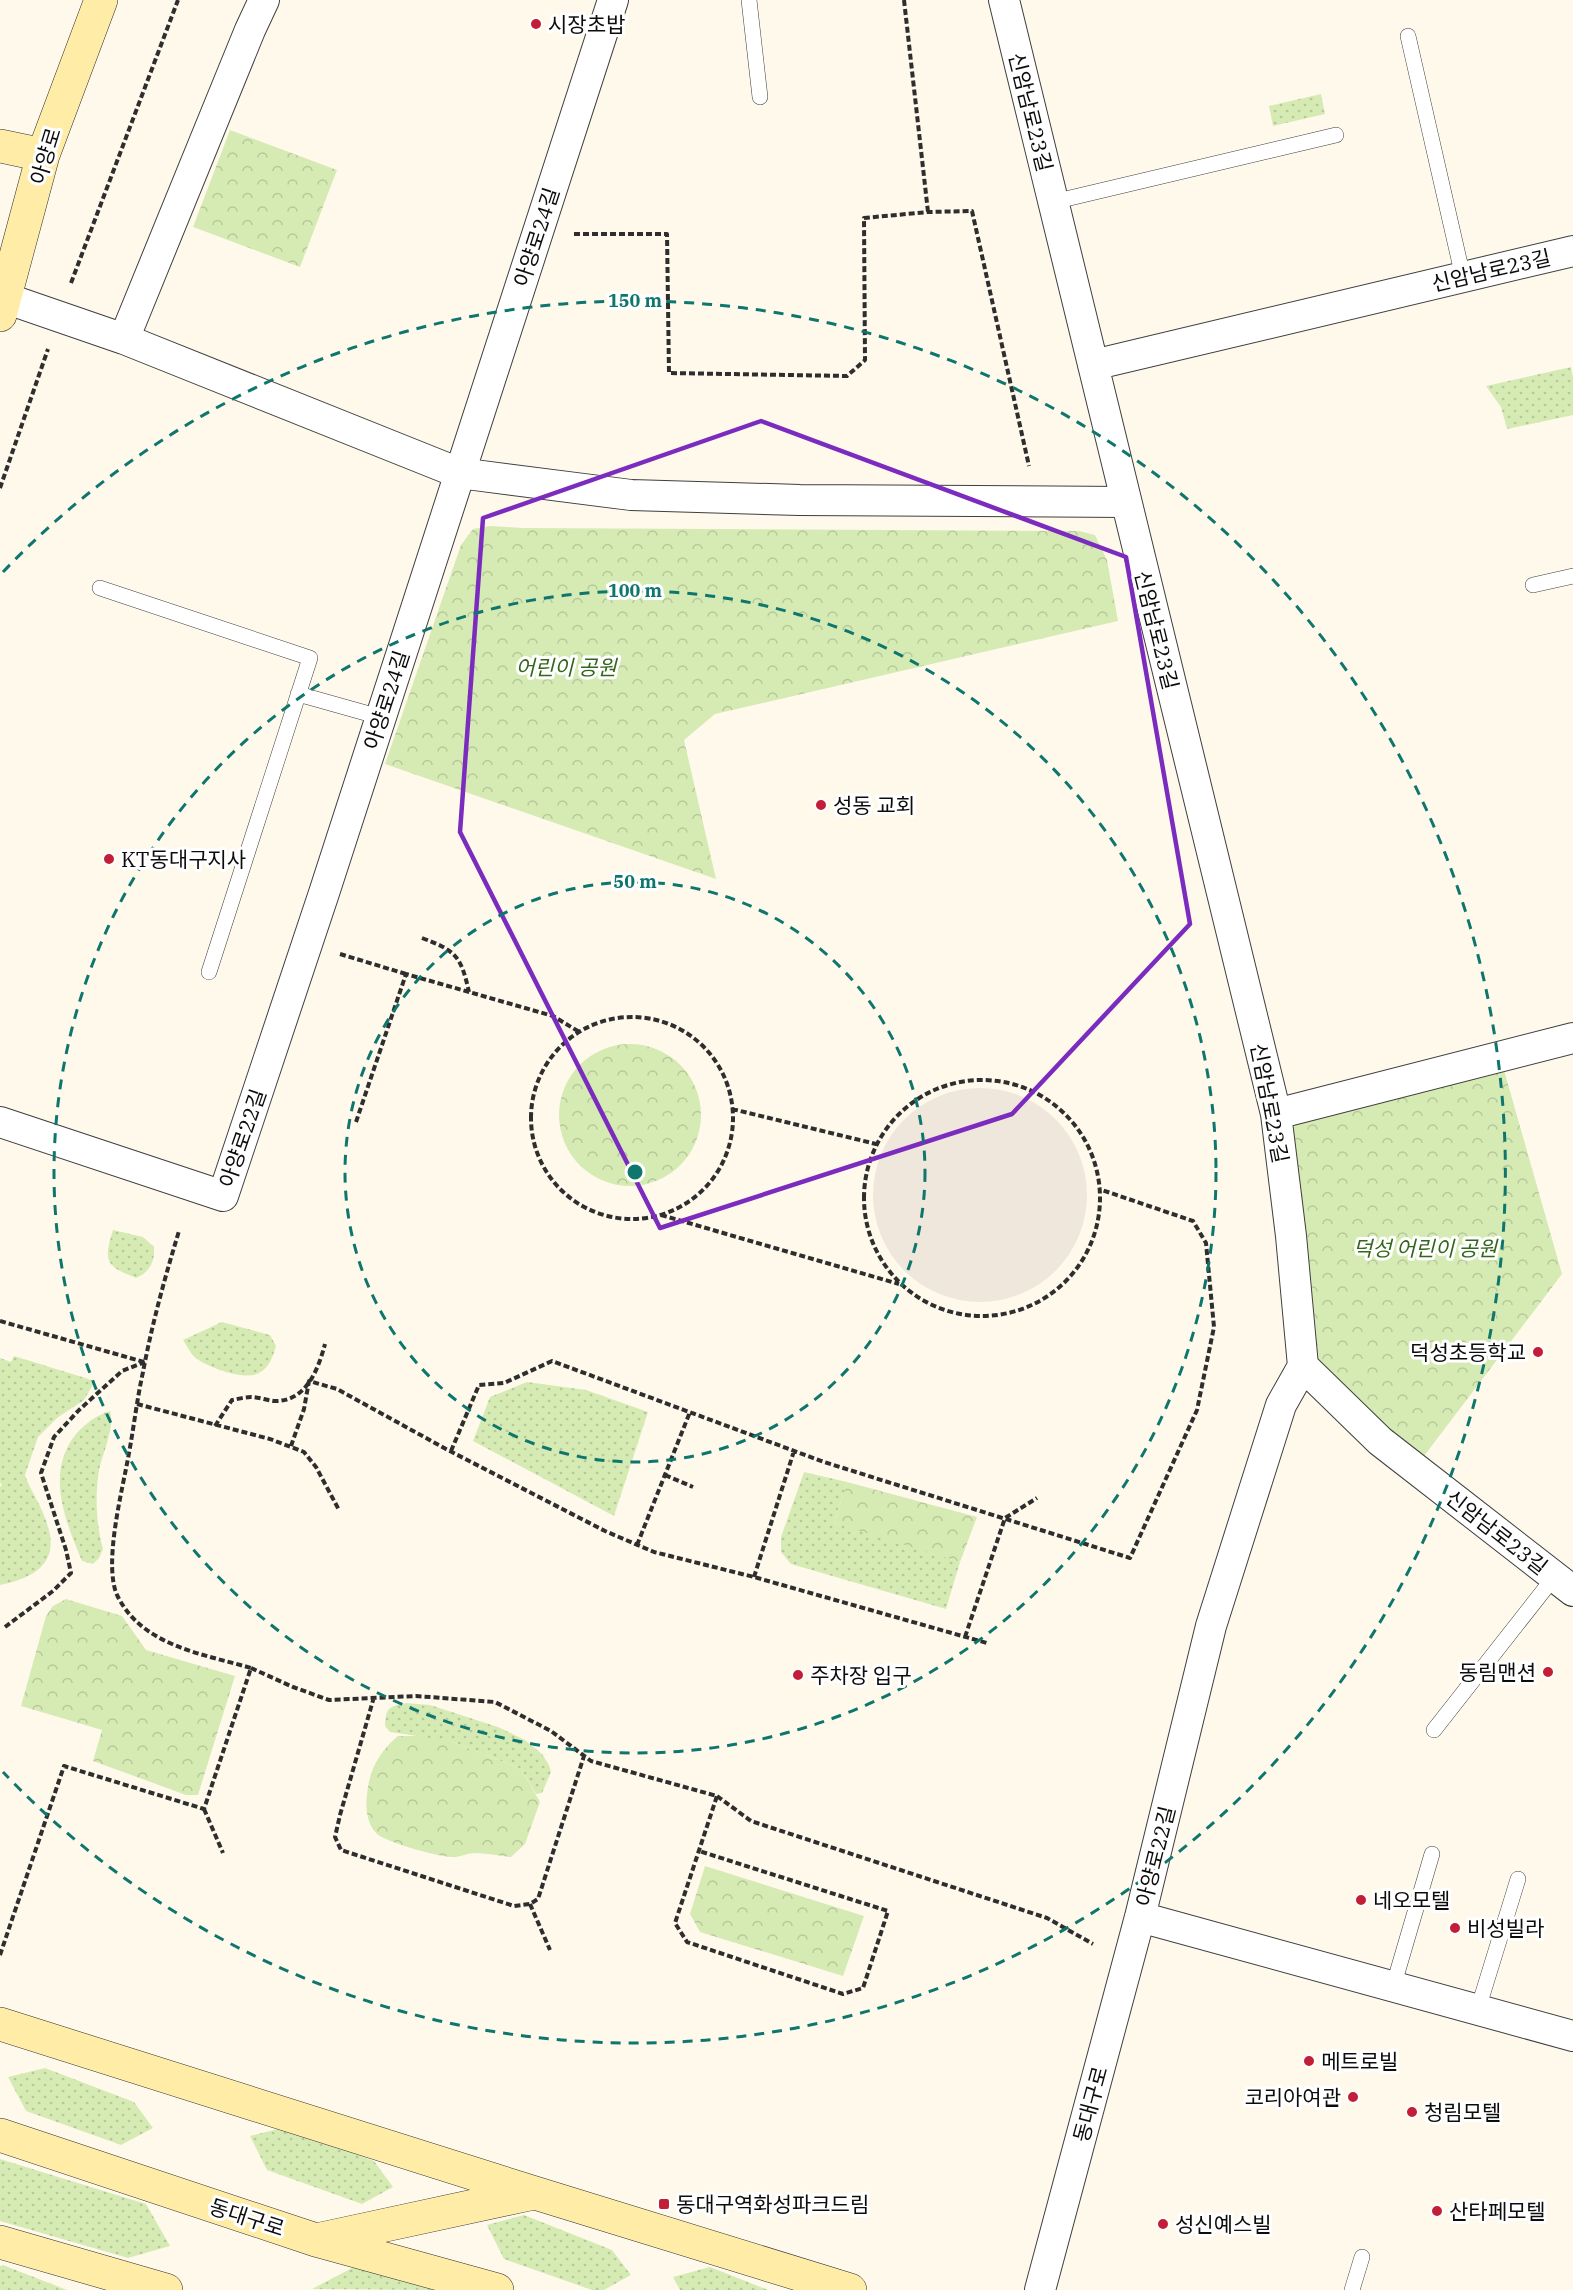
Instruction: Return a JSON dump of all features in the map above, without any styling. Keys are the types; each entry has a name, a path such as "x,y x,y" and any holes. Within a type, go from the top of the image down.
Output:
{"main road":[{"name":"아양로","path":"3,306 43,155 101,0"},
{"path":"0,146 43,155"},
{"path":"0,2024 850,2290"},
{"name":"동대구로","path":"0,2135 316,2240 497,2290"},
{"path":"316,2240 535,2193"},
{"path":"0,2242 166,2290"}],"street":[{"path":"124,339 264,0"},
{"name":"아양로24길","path":"324,893 614,0"},
{"name":"신암남로23길","path":"1004,0 1276,1114 1291,1236 1303,1366 1380,1441 1564,1583"},
{"name":"신암남로23길","path":"1093,365 1573,251"},
{"path":"3,306 59,317 124,339 459,473 631,495 800,500 1125,502"},
{"name":"아양로22길","path":"0,1122 223,1196 324,893"},
{"path":"1276,1114 1573,1038"},
{"name":"아양로22길","path":"1303,1366 1281,1405 1211,1626 1140,1917 1573,2036"},
{"name":"동대구로","path":"1040,2290 1140,1917"}],"lane":[{"path":"749,0 760,97"},
{"path":"1408,36 1463,277"},
{"path":"1053,202 1336,135"},
{"path":"1533,585 1573,576"},
{"path":"100,588 310,658 208,972"},
{"path":"298,694 380,717"},
{"path":"1434,1730 1564,1583"},
{"path":"1393,1987 1432,1854"},
{"path":"1478,2009 1518,1879"},
{"path":"1352,2290 1362,2257"}],"path":[{"path":"0,488 59,317 178,0"},
{"path":"904,0 928,212"},
{"path":"537,234 667,234 669,373 847,376 865,360 864,218 928,212 972,211 1037,502"},
{"path":"422,938 452,951 464,970 468,992"},
{"path":"337,953 553,1016 581,1033"},
{"path":"356,1122 406,974"},
{"path":"626,1017 660,1020 691,1035 715,1059 730,1090 732,1108 734,1124 726,1157 708,1186 681,1208 650,1218 618,1219 587,1209 560,1190 541,1164 531,1132 532,1100 543,1069 564,1043 592,1025 626,1017"},
{"path":"660,1215 900,1284 931,1305 968,1315 1005,1314 1041,1301 1070,1277 1091,1245 1101,1206 1096,1165 1079,1129 1050,1101 1014,1083 974,1080 934,1089 900,1112 876,1144 864,1180 865,1218 877,1254 900,1284"},
{"path":"732,1108 876,1144"},
{"path":"451,1451 478,1385 504,1383 552,1361 794,1451 1130,1558 1197,1410 1214,1327 1206,1243 1193,1221 1099,1190"},
{"path":"179,1231 145,1362 118,1511 111,1572 118,1597 141,1626 167,1643 251,1668 329,1700 416,1696 495,1702 551,1731 591,1761 717,1796 751,1821 1047,1918 1093,1944"},
{"path":"0,1322 145,1362"},
{"path":"215,1426 232,1400 250,1397 273,1401 290,1400 302,1390 318,1369 325,1344"},
{"path":"5,1627 53,1591 71,1573 66,1550 40,1473 54,1437 78,1410 122,1371 145,1362"},
{"path":"291,1446 304,1409 309,1381"},
{"path":"309,1381 337,1389 605,1531 654,1552 754,1577 987,1643"},
{"path":"137,1404 291,1446 304,1452 316,1467 339,1510"},
{"path":"637,1545 690,1412"},
{"path":"754,1577 794,1451"},
{"path":"665,1475 693,1487"},
{"path":"966,1637 1005,1518 1037,1498"},
{"path":"223,1852 204,1809 251,1668"},
{"path":"374,1698 335,1837 341,1850 514,1906 530,1904 538,1899 584,1756"},
{"path":"0,1955 64,1766 204,1809"},
{"path":"699,1851 888,1911 863,1988 843,1994 687,1942 675,1923 717,1796"},
{"path":"530,1904 550,1950"}],"highlighted area":[{"path":"761,421 1126,557 1190,924 1012,1114 660,1228 460,832 483,518"}],"green space":[{"path":"1321,94 1325,114 1273,126 1269,106"},
{"path":"230,130 337,170 300,267 193,227"},
{"path":"1571,367 1573,415 1507,429 1501,407 1486,386"},
{"name":"어린이 공원","path":"490,526 1079,531 1095,535 1107,560 1118,621 715,714 684,740 716,879 385,764 461,545 473,529"},
{"path":"630,1044 657,1049 680,1065 696,1088 701,1115 696,1142 680,1165 657,1181 630,1186 603,1181 580,1165 564,1142 559,1115 564,1088 580,1065 603,1049"},
{"name":"덕성 어린이 공원","path":"1502,1063 1562,1274 1421,1460 1312,1363 1287,1119"},
{"path":"113,1230 143,1237 154,1247 151,1266 141,1276 136,1278 126,1274 110,1262 108,1249"},
{"path":"222,1322 270,1335 276,1346 263,1371 253,1375 228,1372 210,1366 193,1355 183,1340"},
{"path":"14,1356 95,1381 84,1400 57,1418 38,1437 25,1475 43,1512 50,1533 49,1556 44,1564 26,1577 0,1585 0,1487 2,1485 0,1482 0,1358 11,1362"},
{"path":"527,1382 586,1390 648,1412 614,1516 473,1441 490,1397"},
{"path":"110,1411 110,1432 99,1470 97,1489 98,1520 103,1549 93,1564 82,1561 64,1513 60,1481 61,1465 76,1434 91,1420"},
{"path":"804,1472 847,1482 834,1523 960,1562 946,1609 791,1564 781,1552 781,1537"},
{"path":"847,1482 977,1517 960,1562 872,1537 834,1523"},
{"path":"66,1599 122,1616 146,1650 235,1676 198,1795 186,1795 93,1761 102,1730 21,1706 46,1616 53,1606"},
{"path":"406,1703 430,1705 498,1727 525,1740 542,1754 549,1765 551,1772 542,1793 536,1794 521,1769 451,1741 390,1732 385,1726 387,1711"},
{"path":"398,1736 430,1736 451,1741 521,1769 540,1802 525,1844 511,1857 470,1853 449,1857 427,1853 377,1834 368,1816 366,1805 368,1786 376,1762 385,1748"},
{"path":"705,1866 864,1916 843,1976 700,1932 690,1914"},
{"path":"45,2068 134,2102 153,2128 121,2145 26,2111 8,2077"},
{"path":"286,2127 374,2161 393,2187 362,2204 267,2170 250,2136"},
{"path":"0,2159 146,2204 170,2246 128,2258 0,2221"},
{"path":"524,2215 612,2250 631,2275 604,2290 592,2290 504,2259 487,2225"},
{"path":"3,2265 67,2290 0,2290 0,2266"},
{"path":"356,2266 434,2290 312,2289"},
{"path":"710,2267 768,2290 680,2290 673,2277"}],"shaded area":[{"path":"969,1088 991,1088 1021,1096 1040,1106 1056,1119 1069,1135 1079,1154 1087,1184 1087,1206 1079,1236 1069,1255 1056,1271 1040,1284 1011,1298 991,1302 969,1302 949,1298 929,1289 912,1278 897,1263 877,1226 873,1206 873,1184 877,1164 886,1144 897,1127 912,1112 949,1092"}],"place":[{"name":"시장초밥","path":"536,24"},
{"name":"성동 교회","path":"821,805"},
{"name":"KT동대구지사","path":"109,859"},
{"name":"덕성초등학교","path":"1538,1352"},
{"name":"동림맨션","path":"1548,1672"},
{"name":"주차장 입구","path":"798,1675"},
{"name":"네오모텔","path":"1361,1900"},
{"name":"비성빌라","path":"1455,1928"},
{"name":"메트로빌","path":"1309,2061"},
{"name":"코리아여관","path":"1353,2097"},
{"name":"청림모텔","path":"1412,2112"},
{"name":"동대구역화성파크드림","path":"664,2204"},
{"name":"산타페모텔","path":"1437,2211"},
{"name":"성신예스빌","path":"1163,2224"}]}
